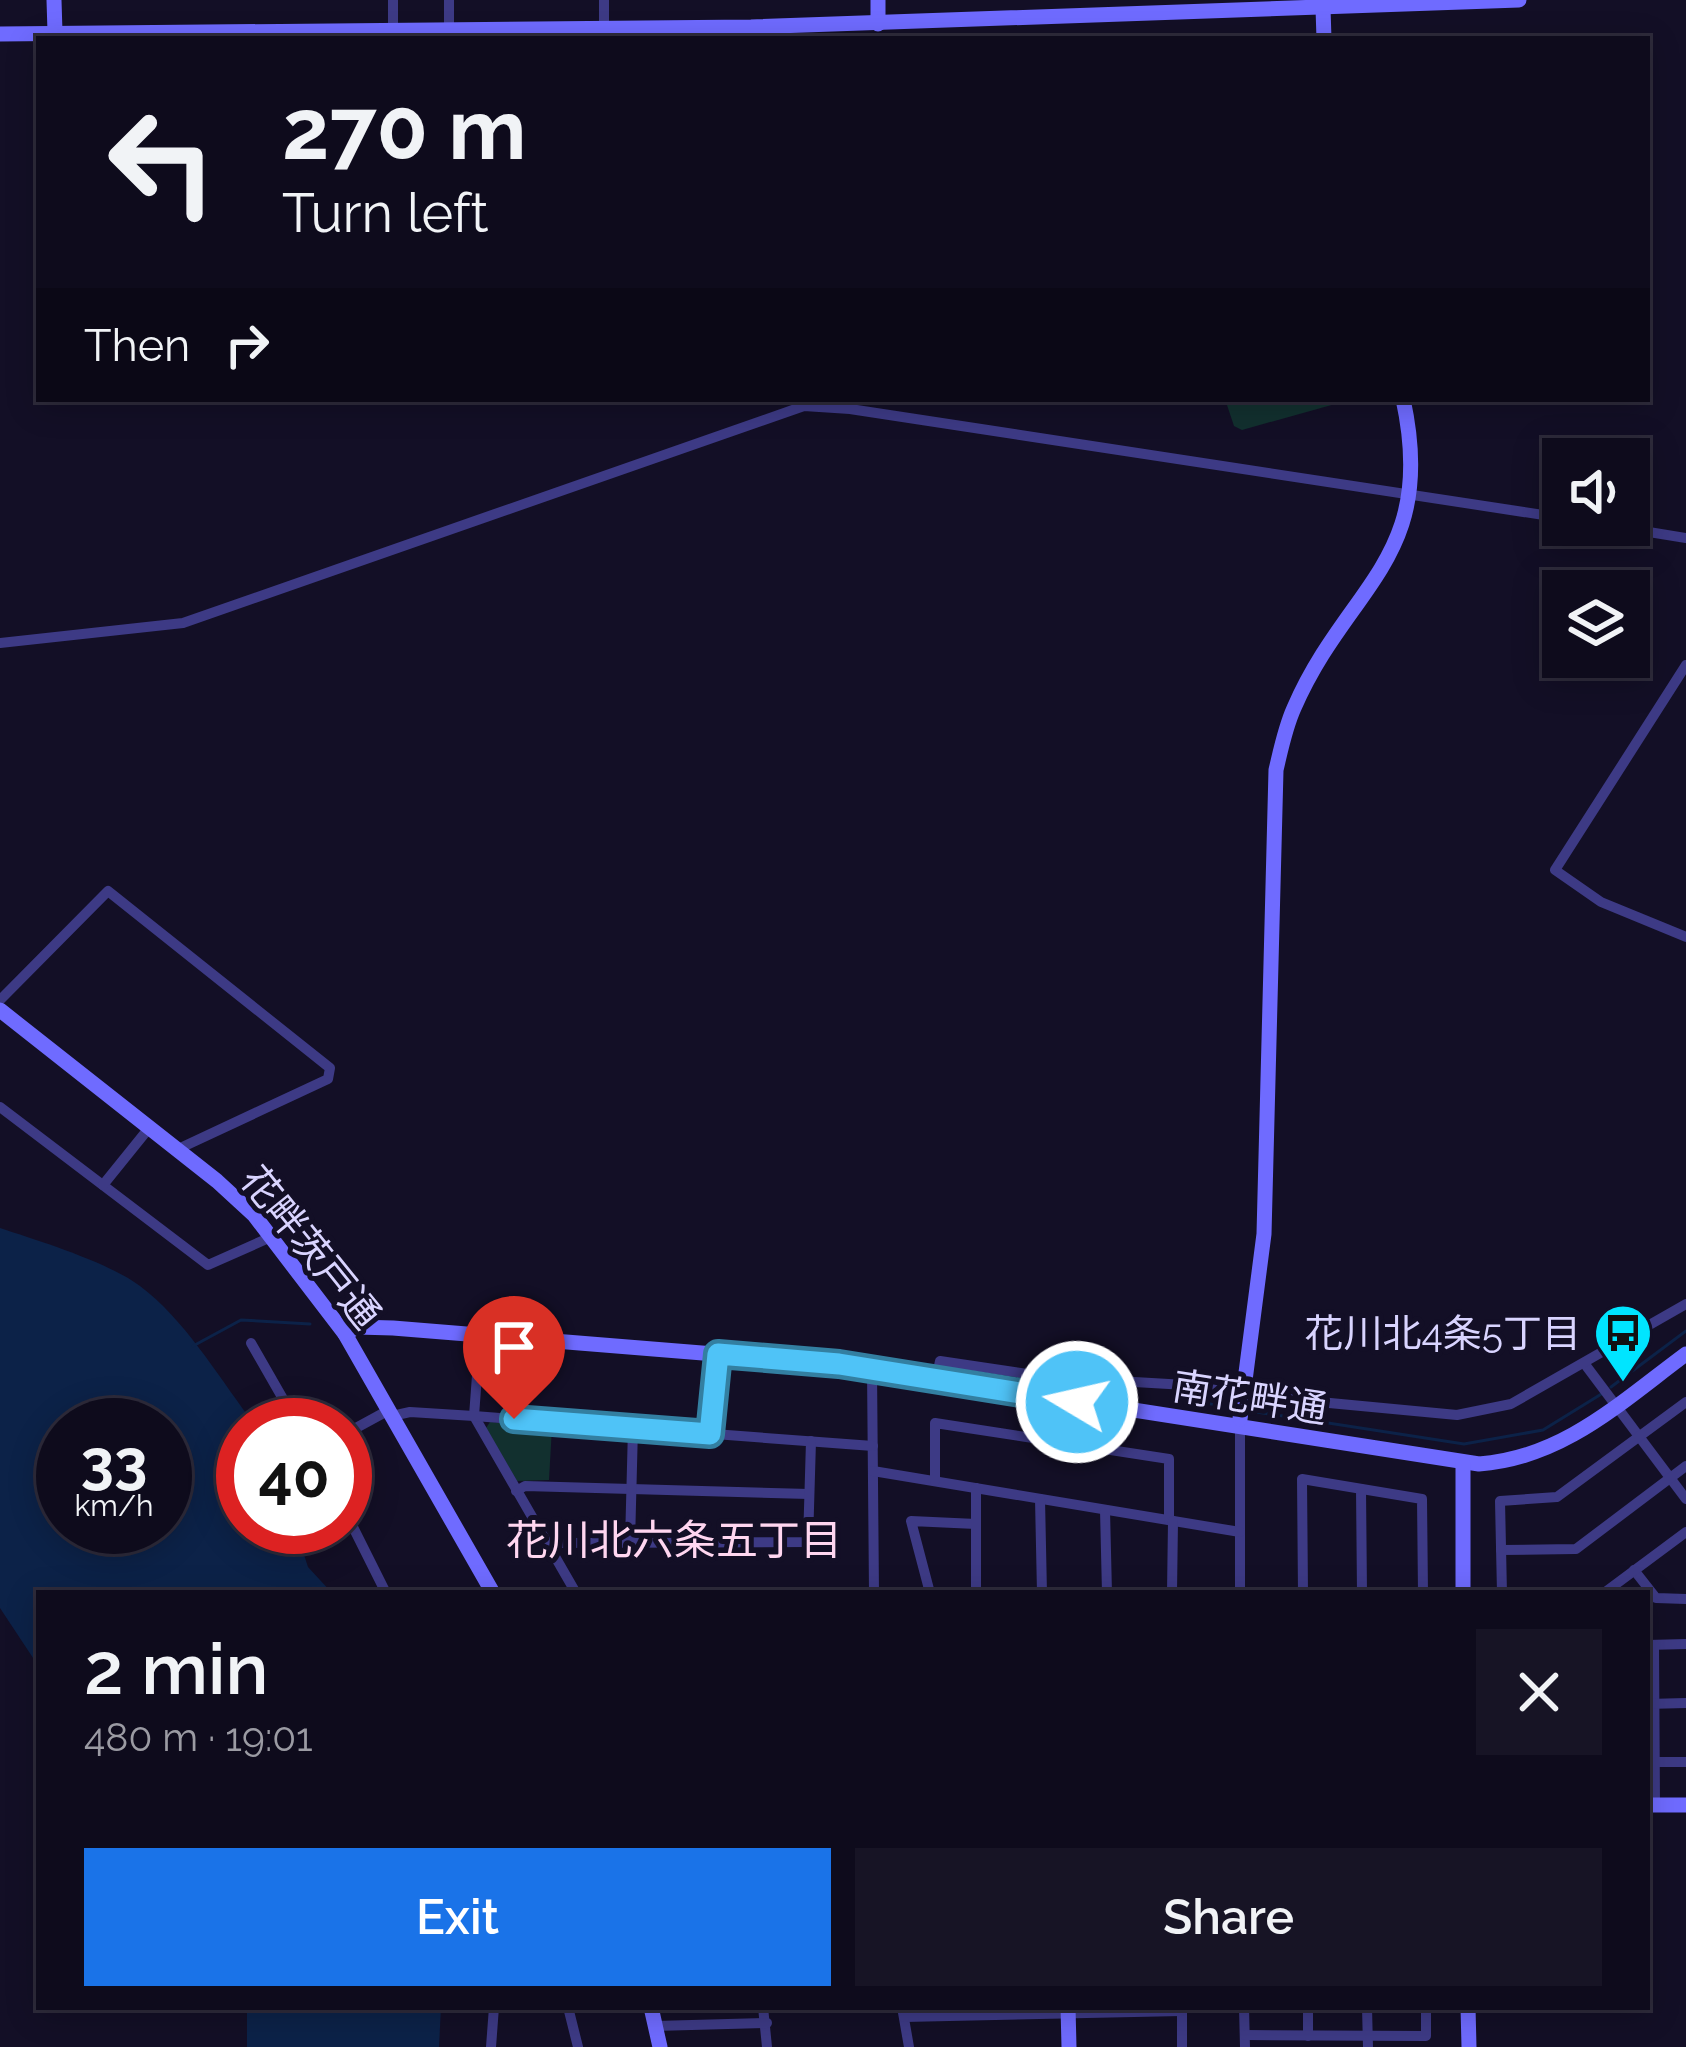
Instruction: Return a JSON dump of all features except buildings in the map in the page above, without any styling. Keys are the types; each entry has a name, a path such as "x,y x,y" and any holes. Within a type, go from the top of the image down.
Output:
{"street":[{"path":"54,0 55,32"},
{"path":"393,0 393,27"},
{"path":"449,0 449,28"},
{"path":"604,0 604,28"},
{"path":"878,0 878,24"},
{"path":"0,34 878,24 1520,0"},
{"path":"1323,8 1324,36"},
{"path":"1240,1590 1242,1411 1264,1234 1276,770 1294,707 1387,563 1400,534 1408,493 1410,434 1404,402"},
{"path":"0,643 183,623 804,406 850,409 1542,515"},
{"path":"1650,532 1686,538"},
{"path":"1686,665 1555,870 1600,902 1686,937"},
{"path":"0,1000 109,891 330,1068 328,1079 176,1150"},
{"name":"花畔茨戸通","path":"0,1010 229,1192 271,1237 345,1334 491,1590"},
{"path":"0,1107 208,1265 271,1237"},
{"path":"103,1185 149,1128"},
{"path":"936,1380 940,1361 1048,1377 1186,1385 1242,1411 1457,1415 1511,1404 1686,1304"},
{"name":"南花畔通","path":"345,1334 357,1327 718,1354 1242,1411 1463,1464 1500,1462 1550,1448 1586,1430 1609,1397 1686,1354"},
{"path":"480,1335 474,1416 574,1590"},
{"path":"251,1343 283,1398"},
{"path":"710,1434 718,1354"},
{"path":"1585,1364 1686,1499"},
{"path":"872,1370 874,1590"},
{"path":"1502,1590 1500,1501 1557,1497 1686,1402"},
{"path":"372,1421 390,1413 410,1412 873,1446"},
{"path":"935,1481 935,1423 1169,1459 1172,1590"},
{"path":"629,1543 633,1428"},
{"path":"549,1547 560,1543 808,1542 811,1441"},
{"path":"1462,1590 1463,1464"},
{"path":"1501,1550 1576,1549 1686,1466"},
{"path":"873,1471 1240,1532"},
{"path":"1303,1590 1302,1479 1422,1499 1423,1590"},
{"path":"516,1490 525,1486 631,1486 809,1493"},
{"path":"976,1488 976,1590"},
{"path":"1361,1489 1362,1590"},
{"path":"1040,1499 1042,1590"},
{"path":"1105,1510 1107,1590"},
{"path":"929,1590 911,1521 976,1524"},
{"path":"1608,1590 1686,1532"},
{"path":"366,1554 384,1590"},
{"path":"1634,1570 1650,1590"},
{"path":"1650,1590 1656,1598 1686,1599"},
{"path":"1686,1644 1651,1645 1651,1805 1686,1805"},
{"path":"1651,1704 1686,1703"},
{"path":"1651,1762 1686,1762"},
{"path":"491,2047 494,2010"},
{"path":"569,2010 578,2047"},
{"path":"653,2010 660,2047"},
{"path":"764,2010 767,2047"},
{"path":"1068,2010 1069,2047"},
{"path":"909,2047 903,2012 1127,2010"},
{"path":"1182,2010 1182,2047"},
{"path":"1244,2010 1245,2041 1426,2036 1426,2010"},
{"path":"1308,2010 1308,2036"},
{"path":"1367,2010 1368,2041"},
{"path":"1468,2010 1468,2047"},
{"path":"656,2026 767,2023"}],"green space":[{"path":"1226,402 1342,402 1242,430 1234,426"},
{"path":"490,1422 552,1427 549,1480 517,1481 486,1428"}],"water":[{"path":"0,1228 110,1269 140,1286 171,1314 235,1398 216,1398 216,1554 304,1554 308,1567 329,1590 36,1590 36,1662 0,1608"},
{"path":"247,2010 441,2010 439,2047 247,2047"}],"waterway":[{"path":"193,1346 241,1320 310,1324"},
{"path":"1611,1387 1686,1331"},
{"path":"1250,1411 1464,1444 1543,1430 1603,1393"},
{"path":"1189,1400 1234,1408"}],"place":[{"name":"花川北4条5丁目","path":"1623,1384"}],"district":[{"name":"花川北六条五丁目","path":"674,1540"}],"route":[{"path":"514,1419 710,1434 718,1354 839,1364 1077,1402"}]}
